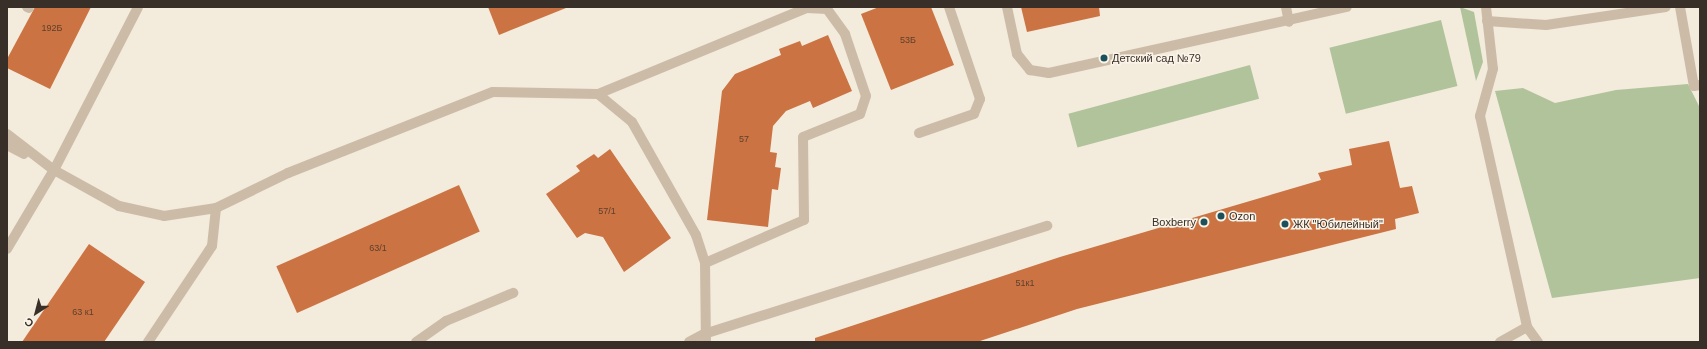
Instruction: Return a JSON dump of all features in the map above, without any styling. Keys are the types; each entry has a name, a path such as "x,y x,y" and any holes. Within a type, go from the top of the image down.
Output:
{"street":[{"path":"7,249 54,170 138,7"},
{"path":"919,133 974,114 980,99 949,7"},
{"path":"1007,7 1017,54 1030,70 1049,73 1289,22 1347,7"},
{"path":"1286,7 1289,22"},
{"path":"1486,7 1493,70 1480,116 1527,327 1538,342"},
{"path":"1488,21 1546,25 1611,11 1666,7"},
{"path":"1680,7 1694,86 1700,85"},
{"path":"7,145 119,206 164,216 216,208 288,173 493,92 598,94 807,8 828,8 845,34 866,96 860,114 803,137 804,220 705,263"},
{"path":"598,94 632,122 696,235 705,263 705,338"},
{"path":"7,134 54,170"},
{"path":"148,342 212,246 216,208"},
{"path":"690,342 1047,226"},
{"path":"416,342 446,321 513,293"},
{"path":"1500,342 1527,327"}],"green space":[{"path":"1460,7 1474,12 1483,62 1476,81"},
{"path":"1441,20 1457,86 1346,114 1329,48"},
{"path":"1250,65 1259,99 1077,147 1068,114"},
{"path":"1688,84 1700,108 1700,278 1552,298 1495,91 1523,88 1555,103 1616,90"}],"building":[{"path":"35,7 91,7 50,89 7,68 7,59"},
{"path":"488,7 565,7 566,8 499,35"},
{"path":"879,7 931,7 954,65 891,90 861,14"},
{"path":"1021,7 1099,7 1100,16 1027,32"},
{"path":"828,35 852,91 813,108 810,101 786,111 773,126 770,152 777,153 775,167 781,168 778,190 772,189 768,227 707,220 722,91 735,74 781,55 779,49 800,41 802,46"},
{"name":"ЖК \"Юбилейный\"","path":"1389,141 1400,188 1412,186 1419,213 1395,219 1396,229 1077,309 977,342 815,342 815,338 1060,257 1321,180 1318,173 1352,165 1349,149"},
{"path":"610,149 671,238 624,272 603,237 585,233 577,238 546,194 580,171 576,166 594,154 598,158"},
{"path":"459,185 480,232 297,313 276,266"},
{"path":"89,244 145,282 104,342 22,342"}],"place":[{"name":"Детский сад №79","path":"1104,58"},
{"name":"Ozon","path":"1221,216"},
{"name":"Boxberry","path":"1204,222"},
{"name":"ЖК \"Юбилейный\"","path":"1285,224"}]}
